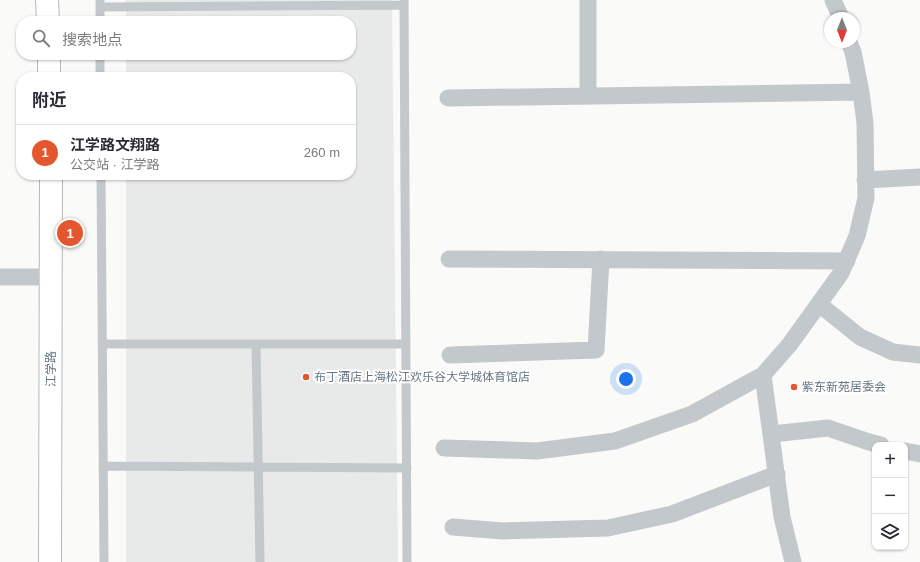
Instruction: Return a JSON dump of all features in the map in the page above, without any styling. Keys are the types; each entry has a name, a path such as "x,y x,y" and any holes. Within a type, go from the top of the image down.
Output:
{"main road":[{"path":"47,0 48,16"},
{"path":"49,60 49,72"},
{"name":"江学路","path":"50,562 51,180"}],"street":[{"path":"588,0 588,96"},
{"path":"833,0 838,12"},
{"path":"444,448 537,451 615,441 692,414 763,375 790,344 842,273 857,236 866,198 865,123 861,92 851,48"},
{"path":"448,98 861,92"},
{"path":"865,180 920,177"},
{"path":"449,259 846,261"},
{"path":"450,355 596,350 601,259"},
{"path":"0,277 51,277"},
{"path":"819,304 860,337 893,352 920,355"},
{"path":"763,375 782,517 793,562"},
{"path":"772,434 828,428 872,443"},
{"path":"908,452 920,454"},
{"path":"452,527 503,531 608,528 672,514 777,474"}],"lane":[{"path":"100,16 100,4 404,2 408,562"},
{"path":"100,60 100,72"},
{"path":"101,180 104,562"},
{"path":"102,344 406,344"},
{"path":"256,344 260,562"},
{"path":"103,466 407,468"}],"shaded area":[{"path":"126,0 392,0 398,562 126,562 126,180 356,180 356,72 126,72 126,60 356,60 356,16 126,16"}],"place":[{"name":"江学路文翔路","path":"70,233"},
{"name":"布丁酒店上海松江欢乐谷大学城体育馆店","path":"306,377"},
{"name":"紫东新苑居委会","path":"794,387"}]}
